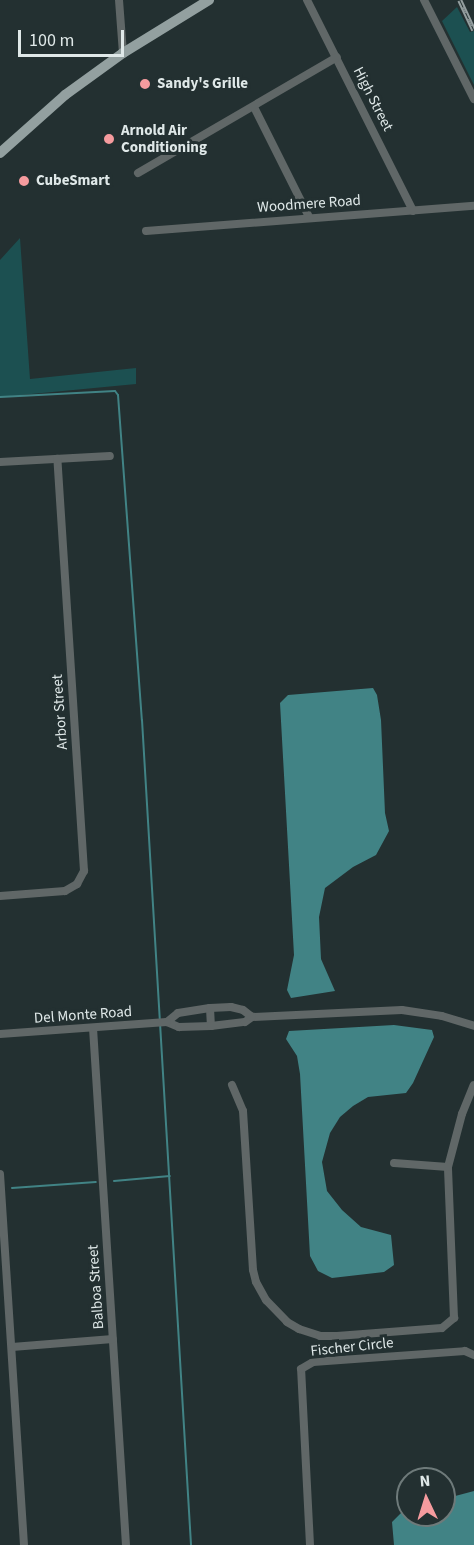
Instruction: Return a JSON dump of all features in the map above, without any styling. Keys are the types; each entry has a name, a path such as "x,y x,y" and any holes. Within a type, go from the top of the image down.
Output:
{"main road":[{"path":"0,153 65,94 123,53 209,0"}],"street":[{"path":"119,0 123,53"},
{"name":"High Street","path":"307,0 413,211"},
{"path":"424,0 474,99"},
{"path":"138,173 337,57"},
{"path":"254,107 309,217"},
{"name":"Woodmere Road","path":"146,231 474,206"},
{"path":"0,462 110,456"},
{"name":"Arbor Street","path":"0,896 65,891 76,884 84,871 57,459"},
{"path":"252,1017 243,1010 231,1007 210,1008 178,1013 167,1022 179,1027 211,1026 245,1022 252,1017 402,1010 442,1016 474,1026"},
{"path":"210,1008 211,1026"},
{"name":"Del Monte Road","path":"0,1034 167,1022"},
{"name":"Balboa Street","path":"93,1028 126,1545"},
{"path":"232,1085 243,1111 253,1270 256,1282 275,1311 299,1329 320,1335 338,1336 442,1328 450,1324 454,1318 456,1309 448,1167 462,1114 474,1085"},
{"path":"394,1163 448,1167"},
{"path":"0,1174 2,1248 12,1347 24,1545"},
{"path":"12,1347 113,1339"},
{"name":"Fischer Circle","path":"310,1545 301,1369 313,1362 465,1351 474,1355"}],"shaded area":[{"path":"457,7 470,32 474,31 474,85 442,21"},
{"path":"20,238 30,379 136,368 136,384 0,397 0,260"},
{"path":"373,688 377,695 381,720 385,813 389,831 376,855 353,867 325,888 319,917 321,959 335,991 291,998 287,990 294,955 280,703 288,695"},
{"path":"394,1025 432,1030 434,1037 413,1083 406,1093 368,1097 340,1117 330,1133 322,1162 327,1191 342,1210 361,1227 391,1235 394,1265 384,1272 332,1278 318,1271 310,1256 300,1074 297,1056 286,1039 289,1031"},
{"path":"474,1491 474,1545 394,1545 392,1522 396,1518 396,1527 456,1527 456,1496"}],"waterway":[{"path":"0,397 115,391 118,395 142,720 191,1545"},
{"path":"114,1181 170,1176"},
{"path":"12,1188 96,1182"}],"railway":[{"path":"460,0 474,30"}],"place":[{"name":"Sandy's Grille","path":"145,84"},
{"name":"Arnold Air Conditioning","path":"109,139"},
{"name":"CubeSmart","path":"24,181"}]}
